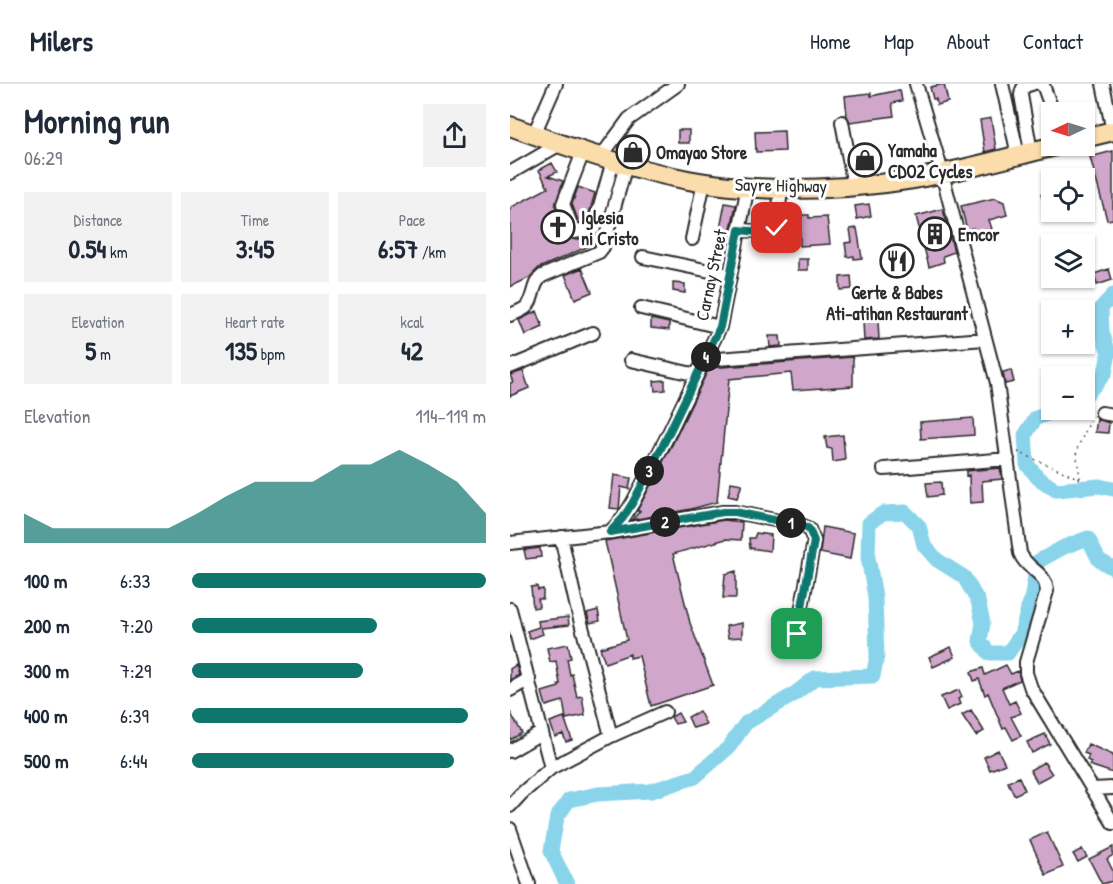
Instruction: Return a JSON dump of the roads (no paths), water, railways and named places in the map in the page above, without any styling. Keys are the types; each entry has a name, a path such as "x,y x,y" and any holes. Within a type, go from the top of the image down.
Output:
{"highway":[{"name":"Sayre Highway","path":"510,126 606,159 704,182 781,188 854,186 942,174 1041,149"},
{"path":"1095,135 1113,131"}],"street":[{"path":"534,134 556,84"},
{"path":"606,159 594,228 574,232 563,204 606,159 629,119 678,84"},
{"path":"916,84 997,383 1020,553 1028,567 1042,576 1046,582 1047,591 1026,662 1026,673 1031,688 1113,823"},
{"path":"1002,84 1025,153"},
{"path":"1025,153 1021,95 1024,86 1032,84"},
{"path":"1040,84 1043,85 1049,102"},
{"path":"1103,84 1113,131"},
{"path":"842,122 854,186"},
{"path":"510,173 560,144"},
{"path":"510,315 526,307 530,302 535,284 542,276 599,252 603,247 606,159"},
{"path":"692,239 704,182"},
{"name":"Carnay Street","path":"610,532 633,502 720,327 747,186"},
{"path":"739,230 774,232 777,228 781,188"},
{"path":"643,257 729,275"},
{"path":"641,308 720,327"},
{"path":"510,367 593,333"},
{"path":"704,360 985,339"},
{"path":"631,360 697,375"},
{"path":"884,469 1007,454"},
{"path":"510,543 610,532 723,512 735,512 804,526 809,529 814,541 797,634"},
{"path":"561,537 611,736"},
{"path":"511,618 551,768"},
{"path":"510,690 529,679"},
{"path":"510,806 520,794 551,768 611,736 665,712"},
{"path":"510,751 541,733"},
{"path":"1092,789 1113,788"},
{"path":"510,829 529,884"},
{"path":"510,871 521,863"}],"waterway":[{"path":"1095,384 1105,373 1109,353 1102,332 1101,308 1113,295"},
{"path":"1041,416 1036,418 1025,435 1027,464 1038,478 1056,490 1099,486 1113,489"},
{"path":"567,884 551,851 557,817 569,800 598,794 651,791 695,777 729,747 746,723 793,695 815,678 873,676 877,656 875,597 868,557 869,523 883,513 905,512 919,526 924,545 937,560 964,577 978,601 983,623 980,641 989,653 1008,653 1021,634 1032,595 1037,562 1064,547 1088,538 1099,560 1113,568"}],"place":[{"name":"Omayao Store","path":"633,152"},
{"name":"Yamaha CDO2 Cycles","path":"865,160"},
{"name":"Iglesia ni Cristo","path":"558,227"},
{"name":"Emcor","path":"935,234"},
{"name":"Gerte & Babes Ati-atihan Restaurant","path":"897,261"}]}
